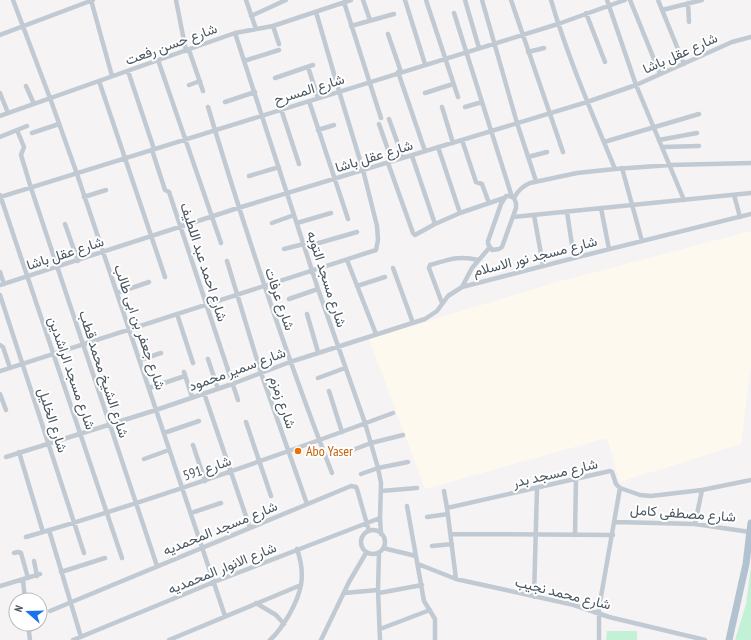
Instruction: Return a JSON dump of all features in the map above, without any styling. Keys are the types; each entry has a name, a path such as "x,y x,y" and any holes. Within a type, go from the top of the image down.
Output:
{"main road":[{"name":"شارع مصطفى كامل","path":"729,640 746,564 751,523"}],"street":[{"name":"شارع جعفر بن ابى طالب","path":"13,0 50,98 117,292 225,616"},
{"path":"0,35 92,0 112,76"},
{"path":"176,0 188,50 203,91"},
{"path":"246,0 256,29"},
{"path":"251,16 276,2 286,0"},
{"name":"شارع حسن رفعت","path":"0,116 235,33 272,26 350,0"},
{"path":"364,0 370,20"},
{"path":"405,0 425,64"},
{"path":"426,0 458,97"},
{"path":"465,0 479,48"},
{"path":"482,0 493,44 536,181"},
{"path":"511,0 563,152"},
{"path":"551,0 558,24 615,169"},
{"path":"606,0 636,85 684,200"},
{"name":"شارع المسرح","path":"0,197 558,24 625,0"},
{"path":"630,0 660,74"},
{"path":"658,0 684,64"},
{"path":"662,10 702,0"},
{"path":"344,2 381,118"},
{"path":"688,3 689,22"},
{"path":"0,371 376,250 378,240 377,226 363,170 338,91 316,12"},
{"path":"454,13 491,130 516,202 516,208 502,246 496,250 490,248"},
{"path":"586,13 605,62"},
{"path":"351,26 394,14"},
{"path":"272,26 279,44"},
{"name":"شارع مسجد التوبه","path":"235,33 312,271 371,443 381,483 381,534"},
{"path":"388,34 425,152"},
{"name":"شارع عقل باشا","path":"2,284 78,261 238,208 425,152 491,130 588,102 636,85 732,42 751,37"},
{"path":"528,52 544,48"},
{"path":"244,61 279,50"},
{"path":"158,60 221,243"},
{"path":"275,78 310,66 318,98"},
{"name":"شارع احمد عبد اللطيف","path":"128,71 165,190 169,192 238,400"},
{"path":"99,81 165,277"},
{"path":"189,85 200,81"},
{"path":"425,94 453,84"},
{"path":"26,86 34,104"},
{"path":"225,102 255,92"},
{"path":"0,93 8,113"},
{"path":"309,101 348,219"},
{"path":"465,107 482,102"},
{"name":"شارع عرفات","path":"208,107 238,208 264,286 290,362 332,473"},
{"path":"442,107 453,143"},
{"path":"281,109 299,164"},
{"path":"604,142 699,114"},
{"path":"389,119 403,158"},
{"path":"32,133 59,124"},
{"path":"379,124 413,234 416,235 435,224 460,213 506,196 513,197"},
{"path":"318,130 334,125"},
{"path":"0,137 26,126"},
{"name":"شارع الشيخ محمد قطب","path":"17,130 24,147 21,155 31,188 158,566"},
{"path":"659,140 697,133"},
{"path":"462,140 476,182 482,184 489,203"},
{"path":"662,148 698,146"},
{"path":"438,147 460,213"},
{"path":"528,157 548,152"},
{"path":"412,156 435,224"},
{"path":"513,197 524,185 536,181 577,173 670,165 751,163"},
{"path":"249,176 279,167"},
{"path":"622,168 642,241"},
{"path":"84,197 106,190"},
{"path":"513,217 751,193"},
{"path":"734,195 740,217"},
{"name":"شارع مسجد الراشدين","path":"0,197 122,558"},
{"path":"490,248 488,241 504,198"},
{"path":"601,208 609,249"},
{"path":"567,212 574,258"},
{"path":"297,223 331,213"},
{"name":"شارع مسجد نور الاسلام","path":"338,346 432,316 454,291 462,287 543,265 751,214"},
{"path":"272,223 294,215"},
{"path":"534,215 543,265"},
{"path":"65,224 78,261"},
{"path":"284,249 357,232"},
{"path":"462,287 472,268 490,248"},
{"path":"442,303 429,266 457,257 478,260"},
{"path":"347,260 376,334"},
{"name":"شارع زمزم","path":"227,261 261,372 307,504"},
{"path":"393,268 413,323"},
{"path":"0,272 2,284"},
{"path":"357,286 385,277"},
{"path":"117,292 149,282"},
{"path":"289,299 318,289"},
{"name":"شارع الخليل","path":"0,295 84,553"},
{"path":"177,314 193,363"},
{"path":"307,314 318,352"},
{"path":"0,345 3,347 10,368"},
{"name":"شارع سمير محمود","path":"6,456 156,410 338,346"},
{"path":"140,360 161,353"},
{"path":"208,359 218,389"},
{"path":"318,378 345,368"},
{"path":"149,388 184,374 192,398"},
{"path":"329,391 342,432"},
{"path":"204,393 250,528"},
{"path":"0,394 6,410"},
{"name":"شارع 591","path":"26,537 107,513 205,481 393,413"},
{"path":"164,433 199,421"},
{"path":"246,422 271,496"},
{"path":"342,454 371,443 402,434"},
{"path":"193,445 205,481"},
{"path":"144,458 169,450"},
{"path":"19,452 43,532"},
{"path":"361,474 378,468 408,462"},
{"name":"شارع مسجد بدر","path":"448,508 610,471 616,484 620,488"},
{"path":"575,534 576,479"},
{"path":"599,640 599,613 620,488 640,495 651,496 702,490 751,480"},
{"name":"شارع مسجد المحمديه","path":"50,611 307,504 354,486 357,489 369,531"},
{"path":"381,491 417,488"},
{"path":"534,597 537,488"},
{"path":"444,490 448,508 456,579"},
{"path":"695,524 702,490"},
{"path":"191,513 221,503"},
{"path":"407,506 424,600 435,619 435,640"},
{"path":"427,517 448,514"},
{"name":"شارع الانوار المحمديه","path":"73,640 297,549 380,518"},
{"name":"شارع مصطفى كامل","path":"615,522 695,524 750,532"},
{"path":"49,530 81,637"},
{"path":"374,530 381,534 384,539 383,548 379,552 370,554 362,549 361,540 364,533 374,530"},
{"path":"451,534 613,535"},
{"path":"432,546 452,544"},
{"path":"383,548 416,556"},
{"path":"270,640 276,635 284,624 298,596 302,573 301,561 297,549"},
{"path":"321,640 366,552"},
{"path":"379,552 380,640"},
{"path":"14,553 21,553 25,579 25,592"},
{"path":"61,572 105,558"},
{"path":"0,586 39,575 34,561"},
{"name":"شارع محمد نجيب","path":"418,564 456,579 574,605 599,613 705,640"},
{"path":"170,640 301,585"},
{"path":"344,593 379,592 422,585"},
{"path":"256,603 271,612 284,624"},
{"path":"380,629 430,610"}],"shaded area":[{"path":"751,231 751,366 741,444 620,482 607,438 425,489 369,339 557,282"}],"green space":[{"path":"751,566 751,640 735,640 746,604"},
{"path":"607,631 637,631 637,640 606,640"}],"place":[{"name":"Abo Yaser","path":"298,451"}]}
